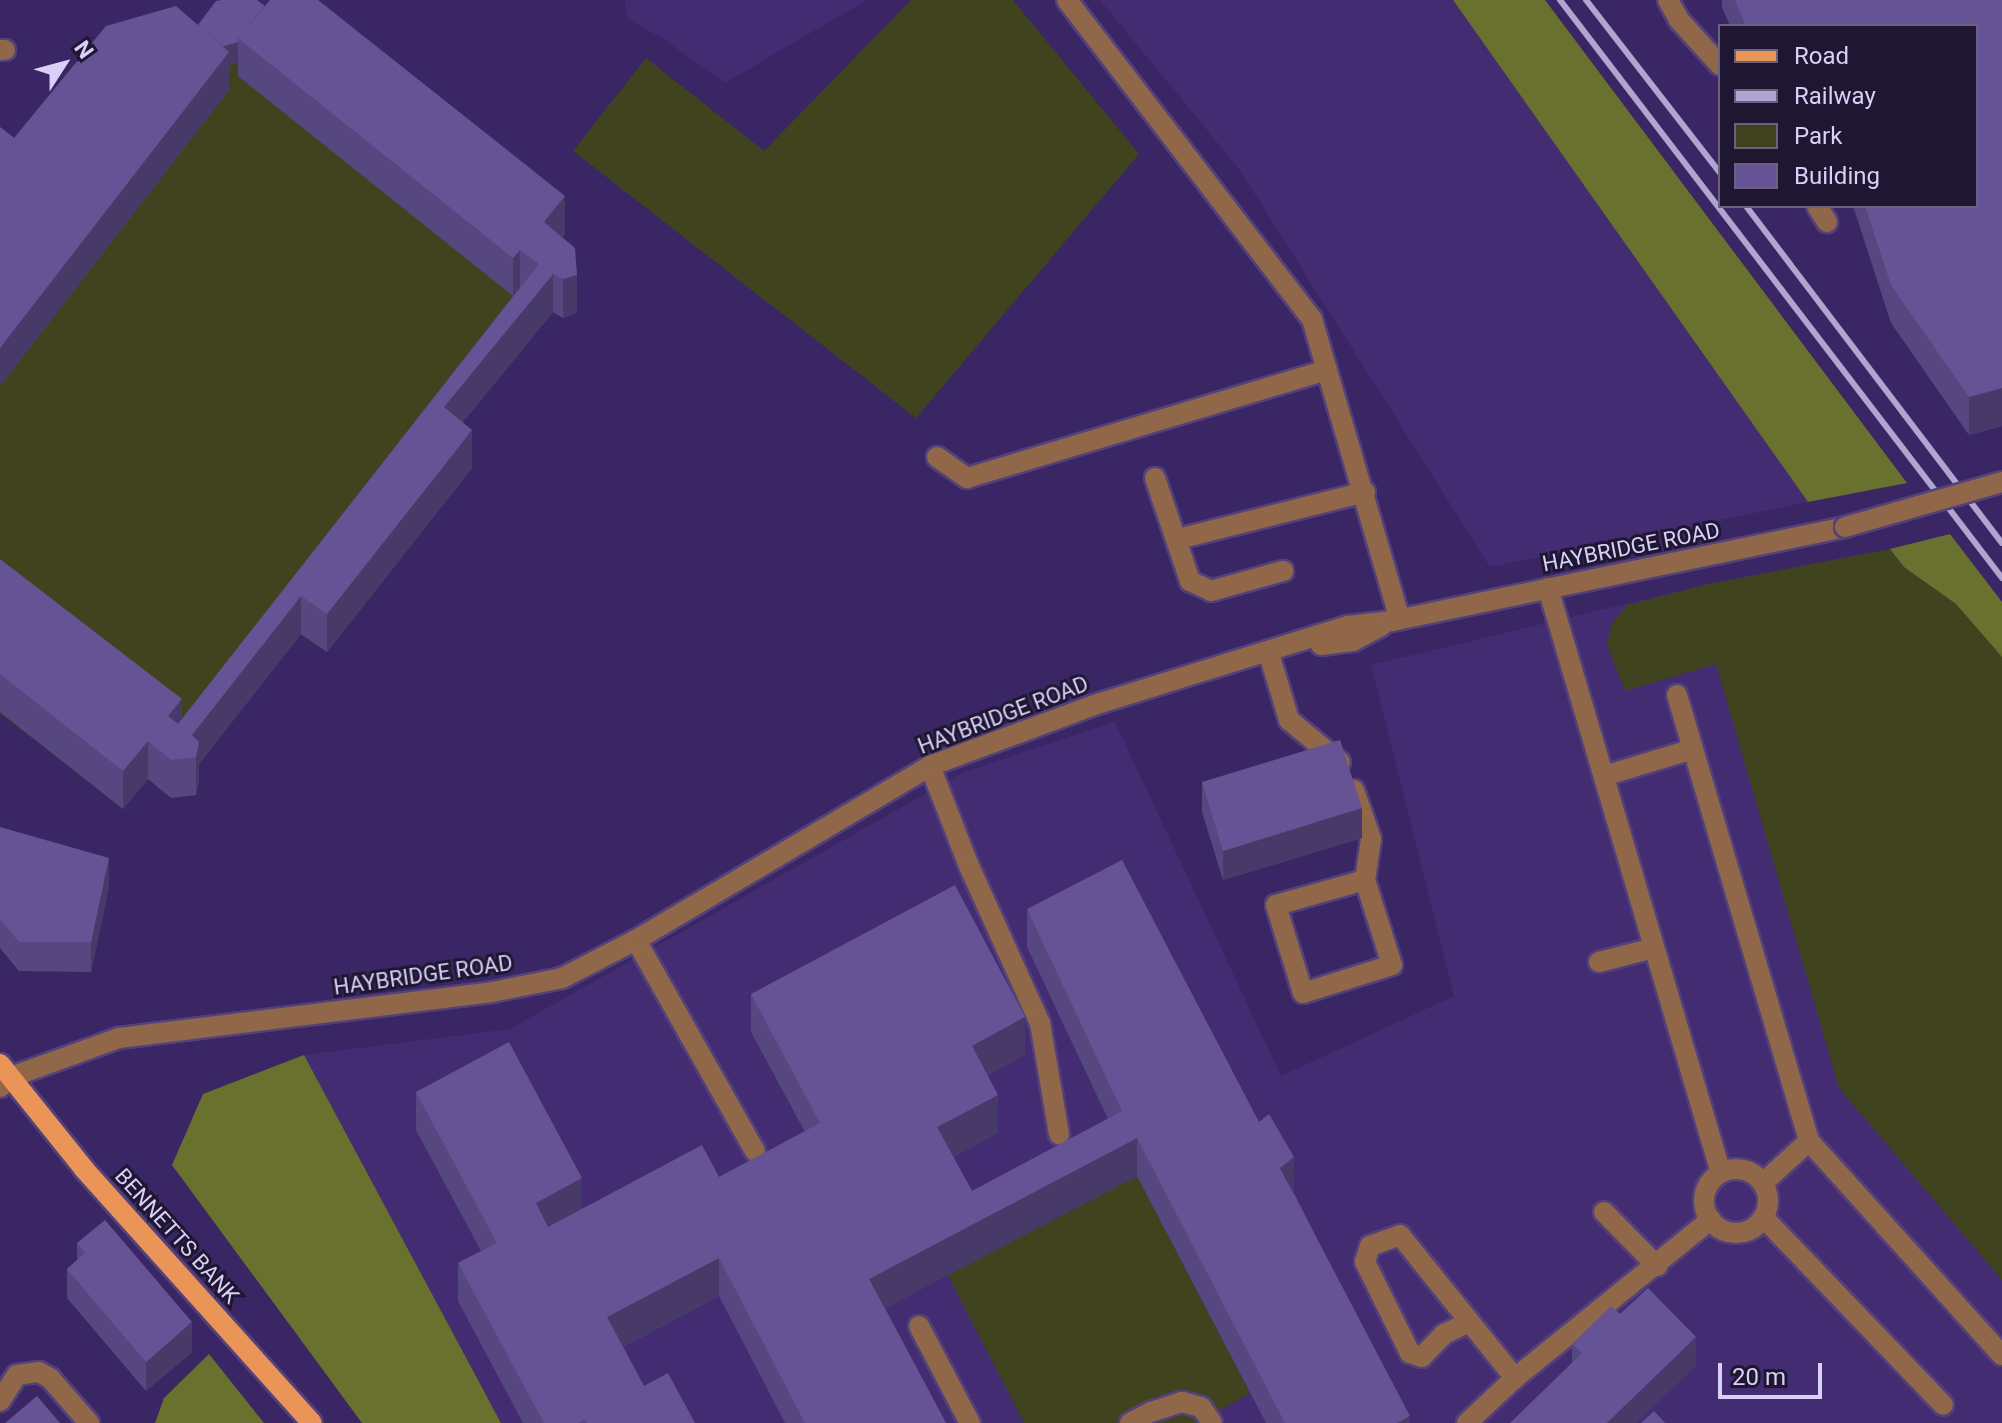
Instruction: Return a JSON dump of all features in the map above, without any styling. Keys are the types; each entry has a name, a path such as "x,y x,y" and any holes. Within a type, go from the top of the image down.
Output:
{"main road":[{"name":"BENNETTS BANK","path":"4,1076 312,1423"}],"street":[{"path":"1067,0 1312,319 1365,492 1396,620"},
{"path":"1668,0 1679,20 1718,63"},
{"path":"937,457 967,478 1327,370"},
{"path":"1155,478 1190,581 1211,591 1283,571"},
{"name":"HAYBRIDGE ROAD","path":"4,1076 119,1038 492,992 562,978 636,940 930,766 1094,705 1273,652 1348,626 1396,620 1845,527 2002,482"},
{"path":"1178,539 1365,492"},
{"path":"1548,588 1721,1173"},
{"path":"1273,652 1289,720 1346,766 1371,839 1365,880 1392,965 1303,993 1276,905 1365,880"},
{"path":"1677,695 1809,1141 2002,1355"},
{"path":"1604,776 1693,749"},
{"path":"930,766 969,866 1040,1023 1059,1134"},
{"path":"636,940 755,1151"},
{"path":"1599,962 1654,948"},
{"path":"1763,1183 1809,1141"},
{"path":"1747,1171 1763,1183 1768,1202 1763,1217 1753,1228 1732,1232 1711,1219 1705,1203 1706,1193 1721,1173 1747,1171"},
{"path":"1604,1212 1657,1266"},
{"path":"1763,1217 1943,1405"},
{"path":"1467,1423 1515,1378 1657,1266 1711,1219"},
{"path":"1469,1322 1444,1334 1422,1357 1410,1353 1365,1262 1370,1246 1400,1235 1515,1378"},
{"path":"919,1326 970,1423"},
{"path":"0,1401 17,1375 39,1372 50,1378 89,1423"},
{"path":"1130,1423 1182,1402 1201,1407 1212,1423"}],"shaded area":[{"path":"625,0 867,0 725,83 662,38 627,19"},
{"path":"1100,0 1453,0 1808,502 1490,567 1239,169"},
{"path":"1890,549 1904,567 2002,657 2002,1423 501,1423 304,1055 510,1029 962,773 1115,722 1281,1076 1454,996 1371,665 1713,583"}],"green space":[{"path":"911,0 1013,0 1139,154 916,418 573,151 646,58 764,151"},
{"path":"1453,0 1545,0 1907,483 1808,502"},
{"path":"289,16 565,234 544,260 577,313 563,318 552,312 444,445 472,468 327,652 300,634 192,772 199,780 196,795 171,798 148,779 123,809 0,713 0,165"},
{"path":"1950,534 2002,602 2002,657 1956,604 1904,567 1890,549"},
{"path":"1890,549 1904,567 1956,604 2002,657 2002,1280 1839,1088 1716,664 1625,691 1607,645 1611,625 1627,605 1713,583"},
{"path":"304,1055 501,1423 362,1423 172,1165 203,1094"},
{"path":"1137,1176 1250,1393 1197,1423 1024,1423 948,1275"},
{"path":"209,1354 264,1423 155,1423 164,1398"}],"building":[{"path":"257,0 265,6 238,38 238,42 223,46 198,25 216,1"},
{"path":"270,0 318,0 565,196 544,222 575,248 577,275 563,279 553,274 444,407 472,430 327,614 301,596 192,735 199,742 196,757 171,760 148,741 123,771 0,674 0,559 182,699 168,716 178,724 539,264 520,250 513,258 238,38"},
{"path":"1735,0 2002,0 2002,388 1969,397 1891,285 1866,208 1978,208 1978,24 1745,24"},
{"path":"176,6 229,52 0,348 0,127 14,138 106,26"},
{"path":"1340,740 1362,808 1223,851 1202,782"},
{"path":"0,827 109,858 91,942 19,942 0,919"},
{"path":"1122,860 1259,1122 1269,1114 1294,1157 1280,1168 1410,1416 1397,1423 1285,1423 1137,1138 869,1279 946,1423 805,1423 719,1258 607,1317 644,1386 668,1373 695,1423 587,1423 585,1419 578,1423 544,1423 458,1263 497,1243 416,1092 509,1042 582,1178 536,1203 548,1227 702,1145 719,1177 820,1123 751,994 955,885 1025,1017 972,1046 998,1095 937,1127 972,1191 1122,1111 1027,909"},
{"path":"105,1220 192,1322 146,1362 67,1269 85,1253 77,1243"},
{"path":"1648,1288 1696,1337 1607,1423 1510,1423 1582,1353 1572,1344 1611,1306 1620,1314"},
{"path":"37,1396 60,1423 5,1423"},
{"path":"1654,1411 1665,1423 1641,1423"}],"railway":[{"path":"1560,0 1718,207"},
{"path":"1586,0 1718,170"},
{"path":"1719,208 2002,578"},
{"path":"1748,208 2002,543"}]}
